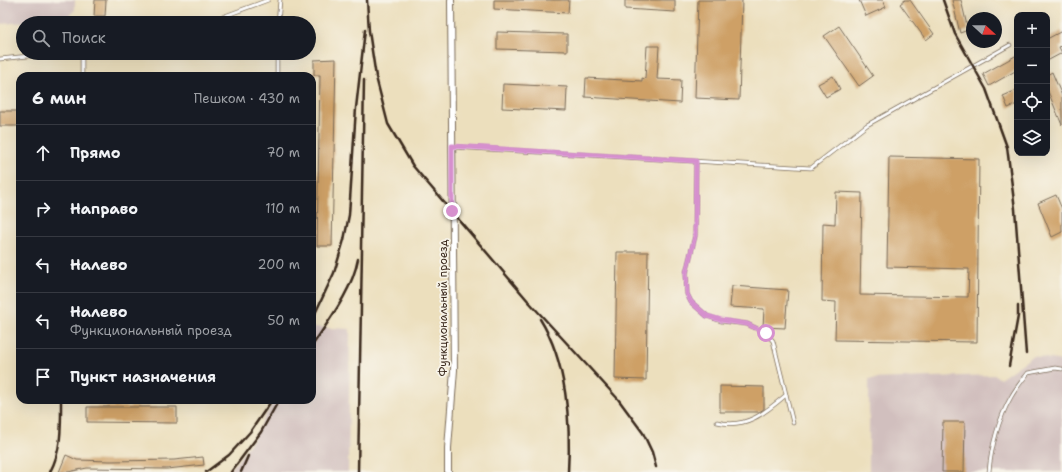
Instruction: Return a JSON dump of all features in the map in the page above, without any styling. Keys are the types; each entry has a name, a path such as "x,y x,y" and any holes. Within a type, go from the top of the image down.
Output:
{"street":[{"name":"Функциональный проезд","path":"448,472 448,448 454,370 451,0"}],"lane":[{"path":"225,16 268,0"},
{"path":"279,16 280,0"},
{"path":"452,146 811,168 867,125 1010,45"},
{"path":"0,59 16,57"},
{"path":"82,60 82,72"},
{"path":"277,60 277,72"},
{"path":"696,161 695,236 686,269 687,294 691,302 707,316 747,324 766,333 773,341 782,372 793,423"},
{"path":"989,472 990,462 1000,423 1011,397 1028,373 1055,368 1062,369"},
{"path":"717,422 731,425 752,420 767,411 786,395"}],"shaded area":[{"path":"0,0 75,0 75,10 68,16 16,16 16,23 0,24"},
{"path":"316,327 350,329 348,472 229,472 252,441 272,404 316,404"},
{"path":"1033,356 1062,361 1062,472 869,472 869,379 995,375 1000,379"}],"building":[{"path":"95,0 106,0 105,16 94,16"},
{"path":"494,0 569,0 568,13 494,9"},
{"path":"625,0 675,0 675,12 625,9"},
{"path":"698,0 742,0 739,100 695,98"},
{"path":"859,0 883,0 886,7 866,16"},
{"path":"905,0 910,0 934,34 926,40 900,4"},
{"path":"952,0 961,0 966,21 966,31 960,33"},
{"path":"839,26 873,76 859,86 824,36"},
{"path":"1062,31 1062,46 1059,47 1062,53 1050,59 1050,48 1050,37"},
{"path":"497,32 567,34 567,51 497,49"},
{"path":"647,46 659,46 657,79 681,80 680,103 585,97 586,78 642,81 642,78 645,79"},
{"path":"1014,57 1014,72 989,86 983,74"},
{"path":"336,59 332,246 317,246 320,75 316,75 316,72 314,72 314,60"},
{"path":"1052,72 1062,96 1062,125 1050,96 1050,73"},
{"path":"833,76 840,89 826,97 818,84"},
{"path":"503,84 567,87 566,111 502,108"},
{"path":"1014,91 1014,105 1008,108 1003,96"},
{"path":"0,111 16,111 16,126 0,126"},
{"path":"889,157 979,159 977,342 835,340 836,302 822,301 823,223 835,224 836,192 862,193 860,295 968,297 969,269 887,267"},
{"path":"1056,195 1062,209 1062,232 1052,237 1038,203"},
{"path":"617,252 648,252 646,380 615,379"},
{"path":"732,286 788,290 785,328 763,327 764,309 730,307"},
{"path":"720,386 764,387 764,409 759,412 720,412"},
{"path":"87,407 177,407 177,423 87,422"},
{"path":"943,422 965,422 964,472 942,472"},
{"path":"66,455 77,460 110,461 174,460 203,457 204,465 167,469 87,468 68,472 59,472"}],"railway":[{"path":"367,0 369,31 376,77 388,124 413,166 529,302 618,399 643,433 652,452 656,467"},
{"path":"943,0 955,34 986,89 1007,147 1015,209 1026,354"},
{"path":"316,311 334,273 344,240 349,215 356,108 365,30"},
{"path":"361,248 364,80"},
{"path":"358,472 362,250"},
{"path":"316,340 345,294 351,282 358,259"},
{"path":"1009,366 1018,316 1018,306"},
{"path":"540,319 549,336 562,373 568,413 568,472"},
{"path":"50,472 59,446 61,404"},
{"path":"206,472 229,455 250,432 269,404"},
{"path":"231,472 261,432 277,404"},
{"path":"241,472 248,456"}],"route":[{"path":"452,211 452,146 696,161 695,236 687,264 687,294 691,302 707,316 747,324 766,333"}]}
